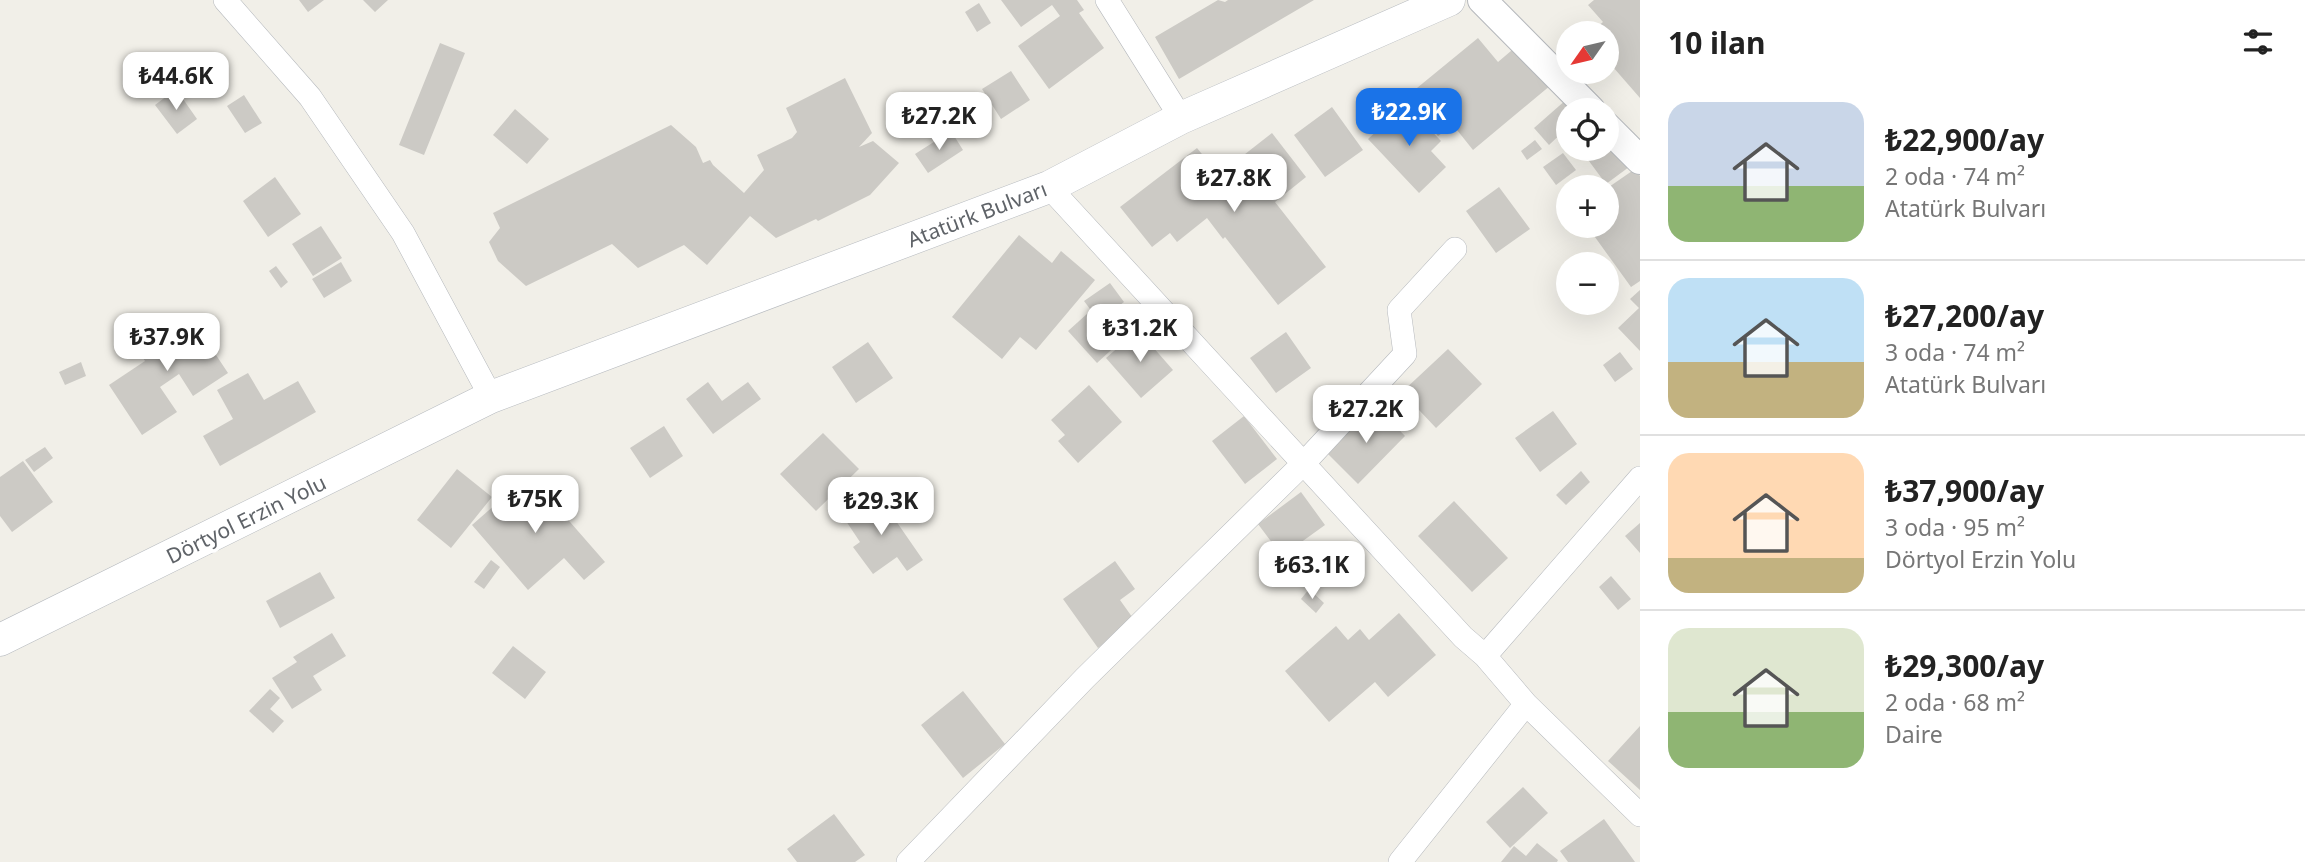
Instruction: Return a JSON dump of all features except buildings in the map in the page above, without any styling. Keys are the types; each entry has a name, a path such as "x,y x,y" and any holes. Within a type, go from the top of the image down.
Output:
{"main road":[{"name":"Atatürk Bulvarı","path":"491,397 1049,187 1181,118 1449,0"},
{"name":"Dörtyol Erzin Yolu","path":"0,640 491,397"}],"street":[{"path":"225,0 310,97 402,233 491,397"},
{"path":"1107,0 1181,118"},
{"path":"1482,0 1579,98"},
{"path":"1619,139 1640,160"},
{"path":"1049,187 1463,636 1485,656 1526,704 1640,815"},
{"path":"908,862 1085,678 1304,463 1405,354 1399,310 1455,249"},
{"path":"1485,656 1640,478"},
{"path":"1400,862 1526,704"}]}
